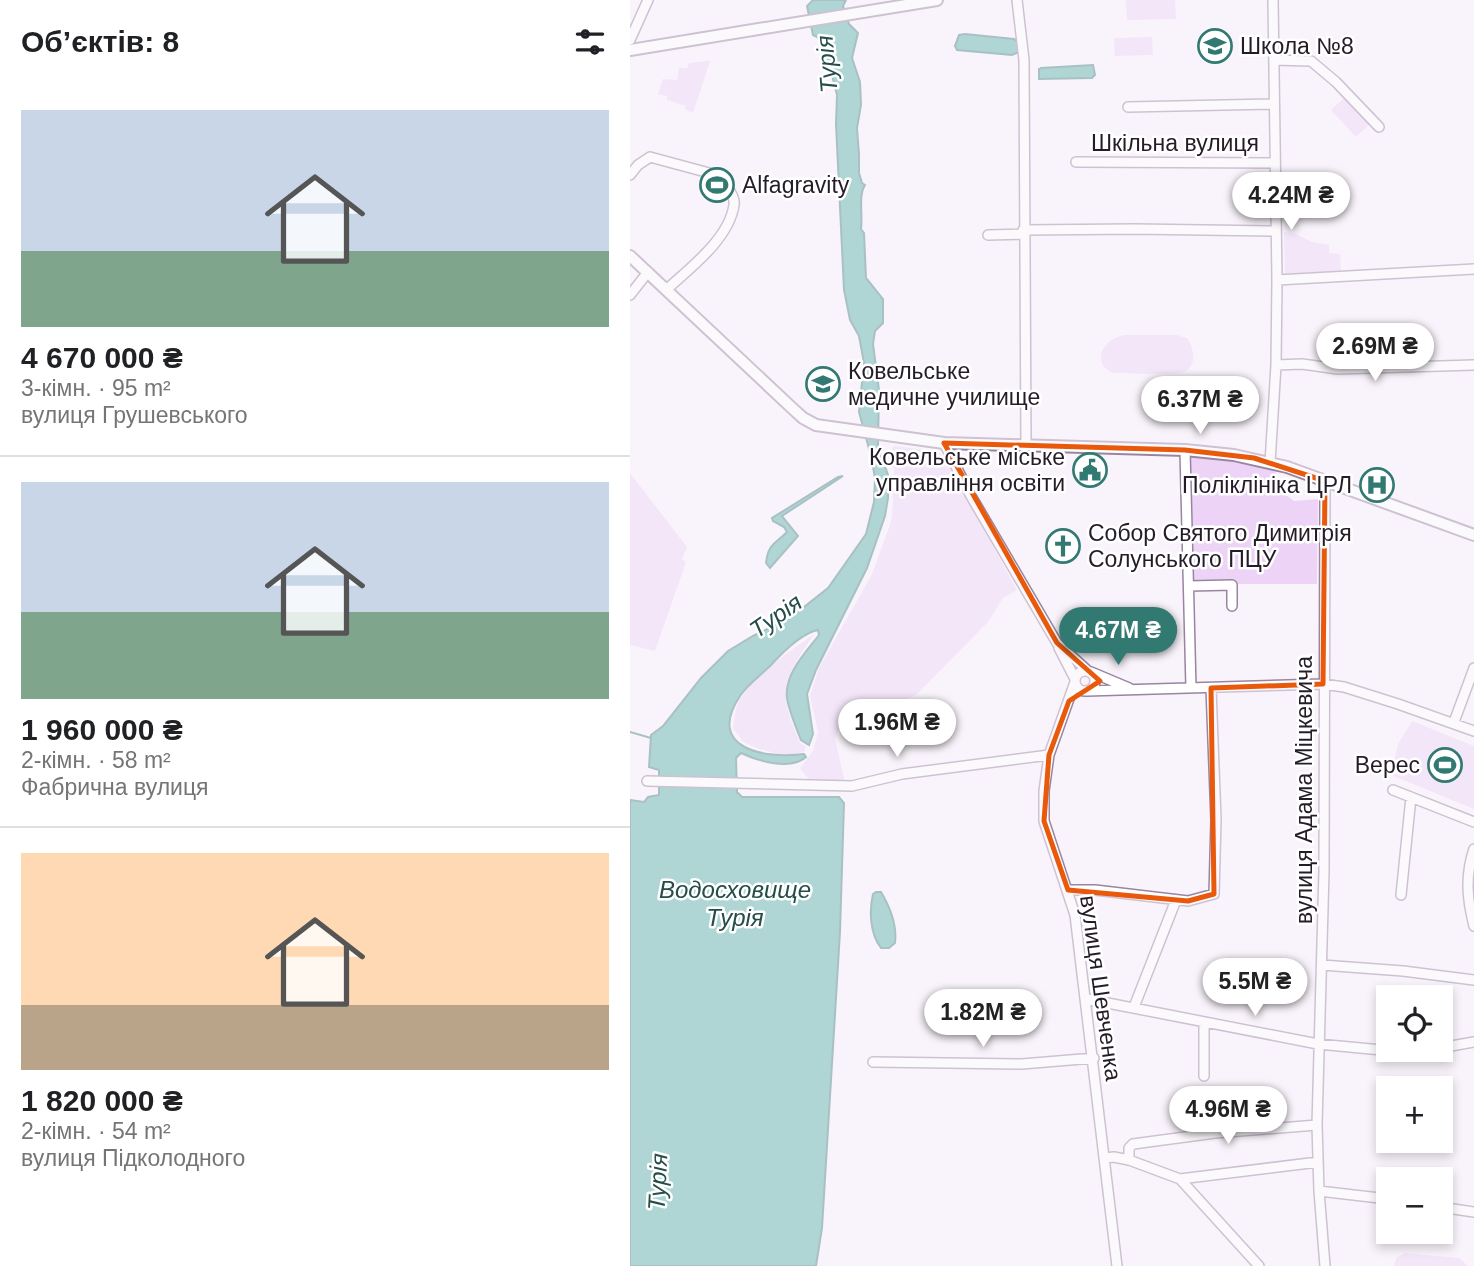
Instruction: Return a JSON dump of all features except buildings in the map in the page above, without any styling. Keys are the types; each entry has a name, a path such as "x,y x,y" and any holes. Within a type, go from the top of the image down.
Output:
{"main road":[{"path":"630,50 937,0"},
{"path":"630,256 803,418 816,425 944,443 1185,450 1234,455 1270,463 1325,481 1474,535"}],"street":[{"path":"630,40 648,0"},
{"path":"1017,0 1024,60 1026,446"},
{"path":"1270,463 1276,365 1273,0"},
{"path":"1274,60 1311,61 1336,82 1379,127"},
{"path":"1128,107 1273,104"},
{"path":"630,175 638,165 650,158 713,174 721,180 733,199 734,205 718,241 666,290"},
{"name":"Шкільна вулиця","path":"1076,162 1275,163"},
{"path":"988,235 1135,229 1276,231"},
{"path":"1276,280 1474,269"},
{"path":"630,295 648,272"},
{"path":"1276,365 1338,369 1474,365"},
{"path":"944,443 977,507 1057,643 1078,688 1086,691 1323,684 1344,687 1454,722 1474,731"},
{"path":"1185,450 1191,688"},
{"name":"вулиця Адама Міцкевича","path":"1325,481 1325,777 1317,1125 1325,1266"},
{"path":"1189,586 1232,584 1232,606"},
{"path":"1057,643 1089,671 1096,681 1093,688 1069,701"},
{"path":"1454,722 1474,668"},
{"path":"1075,680 1081,671 1089,671 1134,690"},
{"name":"вулиця Шевченка","path":"1075,680 1049,755 1044,791 1044,821 1075,915 1117,1266"},
{"path":"1068,890 1095,890 1188,901 1214,894 1216,820 1211,688"},
{"path":"647,781 852,786 902,774 1049,755"},
{"path":"1393,789 1474,822"},
{"path":"1401,895 1411,797"},
{"path":"1474,849 1467,885 1474,926"},
{"path":"1135,1007 1176,900"},
{"path":"1322,965 1474,980"},
{"path":"1087,999 1318,1044 1376,1049"},
{"path":"1204,1023 1204,1076"},
{"path":"1453,1046 1474,1042"},
{"path":"873,1062 1022,1064 1094,1058"},
{"path":"1129,1160 1129,1148 1133,1144 1215,1133 1317,1125"},
{"path":"1104,1158 1129,1160 1181,1179 1318,1162"},
{"path":"1181,1179 1259,1266"},
{"path":"1319,1191 1376,1198"},
{"path":"1453,1209 1474,1212"}],"highlighted area":[{"path":"944,443 1185,450 1254,458 1325,481 1323,684 1211,688 1214,894 1188,901 1068,890 1044,821 1049,755 1069,701 1100,681 1057,643"}],"shaded area":[{"path":"1126,0 1175,0 1176,19 1127,20"},
{"path":"1152,37 1153,55 1115,56 1114,38"},
{"path":"710,61 693,113 685,109 686,106 658,94 663,79 677,80 679,68 687,68 689,63"},
{"path":"1345,97 1370,124 1356,137 1331,110"},
{"path":"1284,232 1329,245 1329,253 1340,254 1341,272 1285,275"},
{"path":"1125,335 1177,335 1187,338 1193,352 1193,362 1188,370 1176,373 1114,373 1102,364 1102,352 1110,341"},
{"path":"893,446 936,451 944,457 1017,590 1003,598 988,622 916,695 839,728 835,739 845,783 810,781 800,768 813,751 818,732 810,696 819,668 872,574 891,522"},
{"path":"1189,455 1256,464 1276,472 1274,486 1294,501 1318,499 1317,584 1193,584"},
{"path":"630,473 687,547 682,559 686,562 655,651 630,645"},
{"path":"814,634 795,663 786,686 788,711 801,744 806,746 804,752 783,755 743,742 733,728 740,700 766,670"},
{"path":"1412,721 1474,746 1474,809 1391,775 1398,744"},
{"path":"1405,1253 1459,1258 1468,1266 1394,1266 1396,1258"}],"water":[{"name":"Водосховище Турія","path":"813,0 846,0 843,6 849,24 858,33 852,58 860,82 861,105 857,128 859,173 865,185 861,200 861,229 864,233 866,278 883,299 883,323 875,331 873,344 879,390 878,446 888,475 888,498 885,516 867,568 816,670 807,694 813,734 809,745 801,740 789,708 787,689 792,672 819,635 818,630 793,644 746,688 731,714 730,728 735,739 744,747 757,752 804,754 806,757 783,764 741,753 736,758 737,792 742,797 839,797 844,803 840,932 822,1228 816,1266 630,1266 630,800 644,802 648,797 659,795 659,770 649,767 651,735 663,726 701,678 728,651 790,618 828,588 866,534 874,502 875,478 859,412 864,363 859,336 850,320 844,290 837,95 823,40 813,35 807,6"},
{"path":"959,35 1014,39 1020,44 1019,52 1012,55 957,50 955,46"},
{"path":"1093,65 1095,75 1092,78 1039,79 1041,68"},
{"path":"843,476 782,516 798,536 770,568 766,563 768,552 787,532 772,518"},
{"path":"881,892 894,923 895,943 889,948 881,948 871,922 873,894"}],"waterway":[{"path":"630,732 651,738"}],"place":[{"name":"Школа №8","path":"1215,46"},
{"name":"Alfagravity","path":"717,185"},
{"name":"Ковельське медичне училище","path":"823,384"},
{"name":"Ковельське міське управління освіти","path":"1090,470"},
{"name":"Поліклініка ЦРЛ","path":"1377,485"},
{"name":"Собор Святого Димитрія Солунського ПЦУ","path":"1063,546"},
{"name":"Верес","path":"1445,765"}],"water label":[{"name":"Турія","path":"827,64"},
{"name":"Турія","path":"776,616"},
{"name":"Турія","path":"658,1182"}]}
